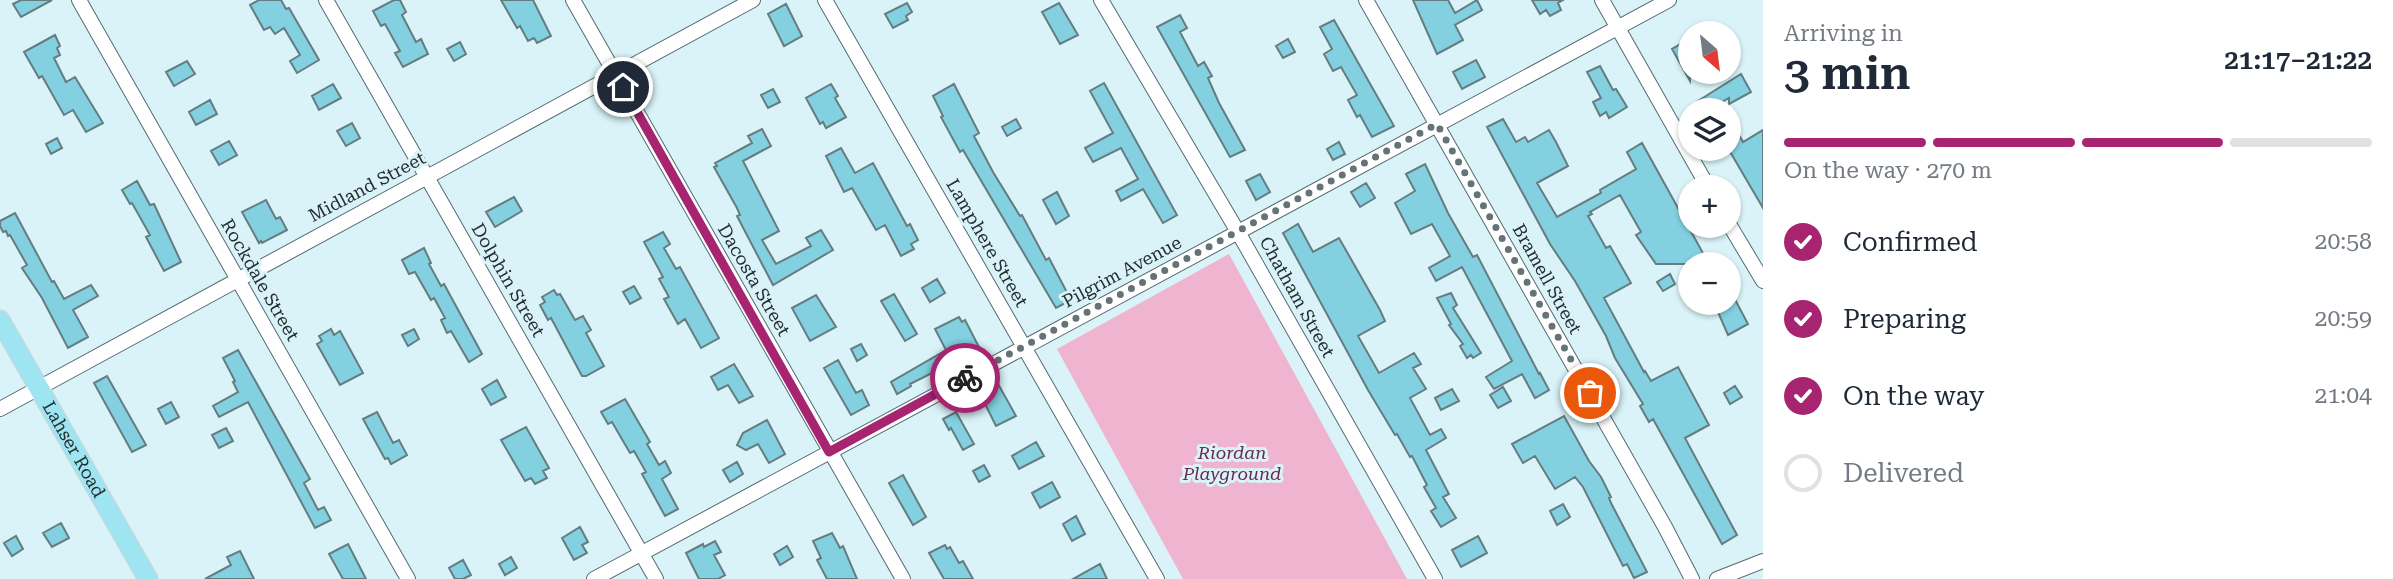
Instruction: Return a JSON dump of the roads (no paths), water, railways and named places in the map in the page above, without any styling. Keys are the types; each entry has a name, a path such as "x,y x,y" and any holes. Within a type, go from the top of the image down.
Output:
{"main road":[{"name":"Lahser Road","path":"0,320 148,579"}],"street":[{"name":"Rockdale Street","path":"79,0 408,579"},
{"name":"Dolphin Street","path":"326,0 656,579"},
{"name":"Dacosta Street","path":"573,0 903,579"},
{"name":"Midland Street","path":"0,409 753,0"},
{"name":"Lamphere Street","path":"825,0 1157,579"},
{"name":"Chatham Street","path":"1101,0 1238,232 1435,579"},
{"name":"Bramell Street","path":"1366,0 1692,579"},
{"path":"1602,0 1701,175"},
{"name":"Pilgrim Avenue","path":"594,579 1669,0"},
{"path":"1738,238 1763,281"},
{"path":"1717,579 1763,561"}],"park label":[{"name":"Riordan Playground","path":"1232,463"}]}
